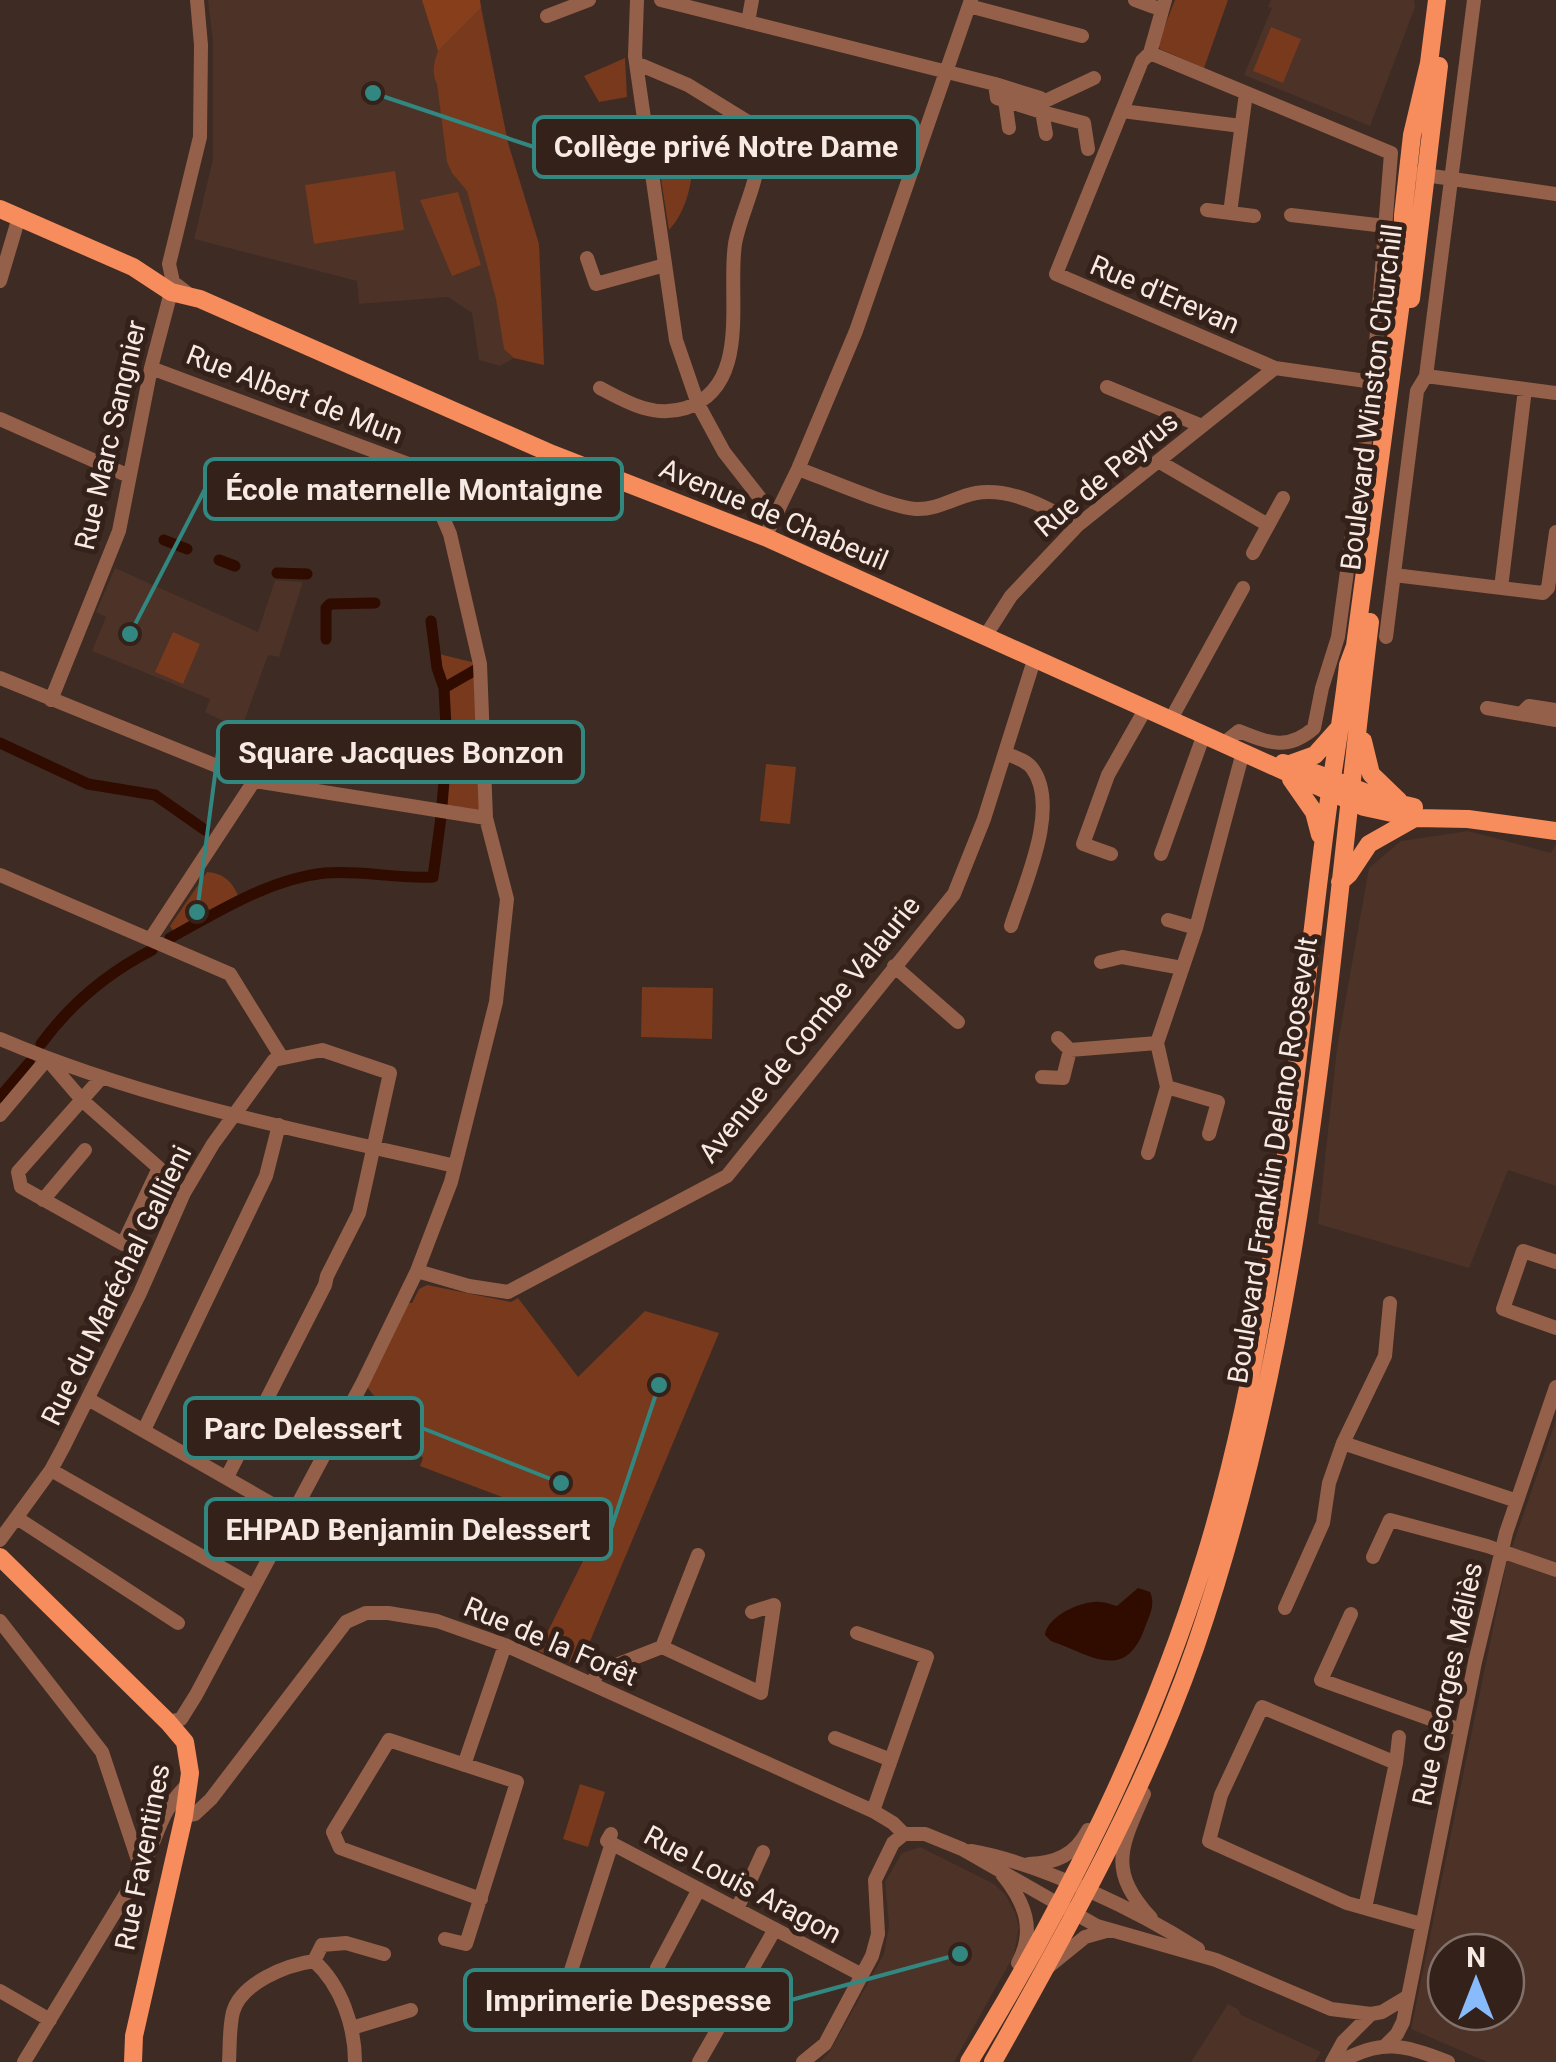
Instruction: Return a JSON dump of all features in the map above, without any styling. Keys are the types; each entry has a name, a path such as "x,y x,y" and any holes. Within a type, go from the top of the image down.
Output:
{"main road":[{"name":"Boulevard Winston Churchill","path":"1350,793 1417,174 1412,135 1428,74 1437,0"},
{"name":"Boulevard Winston Churchill","path":"1325,783 1341,727 1348,666 1355,646 1417,174 1448,0"},
{"name":"Avenue de Chabeuil","path":"0,209 133,267 171,292 195,297 522,440 764,537 1247,754 1350,793 1384,813 1410,812 1556,831"},
{"path":"1340,882 1369,844 1410,812 1371,774 1365,758 1362,710"},
{"path":"1288,769 1315,755 1341,727"},
{"name":"Avenue de Chabeuil","path":"1288,769 1318,823 1323,855"},
{"name":"Boulevard Franklin Delano Roosevelt","path":"1079,1889 1108,1807 1177,1642 1205,1558 1254,1361 1285,1176 1323,855 1325,783"},
{"name":"Boulevard Franklin Delano Roosevelt","path":"1068,1909 1133,1802 1169,1716 1222,1563 1266,1392 1303,1179 1350,793"},
{"name":"Rue Faventines","path":"0,1557 168,1722 188,1749 189,1783 184,1816 134,2036 133,2062"},
{"path":"993,2062 1044,1970 1068,1909"},
{"path":"969,2062 1068,1909"}],"street":[{"path":"195,297 169,276 200,137 201,45 196,0"},
{"path":"547,16 589,0"},
{"path":"637,0 636,64 676,340 698,404 732,464 774,516"},
{"path":"661,0 946,70 1040,98 1046,134"},
{"path":"748,22 752,0"},
{"path":"1135,0 1159,4"},
{"path":"1386,637 1417,390 1426,376 1474,0"},
{"path":"764,537 798,469 856,331 970,3 1082,36"},
{"name":"Rue d'Erevan","path":"1159,4 1150,54 1142,61 1056,274 1276,368 1373,382"},
{"path":"1150,54 1390,153 1373,382 1338,637 1314,728 1290,744 1272,744 1239,732 1224,743"},
{"path":"600,388 652,412 676,411 698,404 718,387 728,362 735,246 758,156 753,125 701,92 636,64"},
{"path":"1041,108 1094,78"},
{"path":"995,84 997,98 1084,123 1088,150"},
{"path":"1230,213 1246,93"},
{"path":"1004,100 1009,128"},
{"path":"1122,110 1241,126"},
{"path":"562,139 581,161 652,169"},
{"path":"1417,174 1556,194"},
{"path":"1206,210 1254,216"},
{"path":"1291,215 1385,226"},
{"path":"0,280 18,217"},
{"path":"133,267 154,268 170,258"},
{"path":"586,258 596,284 666,265"},
{"name":"Rue Marc Sangnier","path":"51,700 119,531 151,368 171,292"},
{"name":"Rue Albert de Mun","path":"151,368 422,469 450,534 480,664 486,818"},
{"name":"Rue de Peyrus","path":"986,634 1011,596 1078,524 1276,368"},
{"path":"1426,376 1556,393"},
{"path":"1107,387 1202,426"},
{"path":"1500,588 1526,389"},
{"path":"0,419 129,476"},
{"path":"1158,461 1268,525"},
{"path":"798,469 913,510 938,508 975,494 1001,493 1046,506 1078,524"},
{"path":"1253,553 1283,498"},
{"path":"1394,575 1543,593 1548,588 1556,532"},
{"path":"1171,719 1243,588"},
{"name":"Avenue de Combe Valaurie","path":"417,1271 508,1292 727,1176 954,894 984,819 1035,657"},
{"path":"0,678 254,781 486,818 508,899 496,1002 441,1216 293,1516 252,1585 196,1696 181,1719 168,1722"},
{"path":"1522,713 1529,706 1556,710"},
{"path":"1111,854 1084,844 1108,775 1146,708"},
{"path":"1487,708 1556,720"},
{"path":"1161,854 1204,734"},
{"path":"1005,754 1033,769 1043,814 1040,837 1011,926"},
{"path":"1148,1153 1167,1087 1156,1043 1196,928 1247,754"},
{"path":"151,938 254,781"},
{"path":"0,875 230,974 282,1058 322,1050 390,1074 359,1214 227,1478"},
{"path":"1168,920 1196,928"},
{"path":"1101,962 1122,957 1182,968"},
{"path":"894,966 958,1022"},
{"path":"1058,1038 1070,1050 1156,1043"},
{"path":"0,1039 46,1059 233,1116 455,1166"},
{"path":"1042,1077 1063,1078 1070,1050"},
{"name":"Rue du Maréchal Gallieni","path":"0,1540 64,1446 140,1293 184,1193 233,1116 274,1060 282,1058"},
{"path":"46,1059 83,1101 159,1168 123,1244 20,1187 18,1172 83,1101 102,1077"},
{"path":"0,1115 46,1059"},
{"path":"1167,1087 1218,1102 1209,1134"},
{"path":"144,1430 266,1176 279,1126"},
{"path":"43,1200 84,1150"},
{"path":"1556,1262 1523,1251 1503,1308 1556,1328"},
{"path":"1285,1608 1324,1523 1329,1483 1343,1444 1385,1356 1390,1302"},
{"name":"Rue Georges Méliès","path":"1379,2029 1407,1997 1501,1553 1556,1387"},
{"path":"88,1400 293,1516"},
{"path":"1343,1444 1517,1501"},
{"path":"51,1470 252,1585"},
{"path":"16,1518 178,1623"},
{"path":"1373,1557 1390,1520 1556,1570"},
{"path":"662,1648 698,1555"},
{"path":"592,1684 598,1672 662,1648 761,1692 774,1605 752,1612"},
{"name":"Rue de la Forêt","path":"184,1816 196,1814 210,1799 346,1622 366,1613 388,1612 438,1621 506,1645 873,1811 893,1822 904,1834 925,1834 962,1849 1112,1930 1216,1960 1379,2029"},
{"path":"1350,1614 1321,1680 1461,1730"},
{"path":"0,1621 102,1752 141,1869"},
{"path":"857,1634 928,1657 873,1811"},
{"path":"464,1766 506,1645"},
{"path":"188,1749 196,1696"},
{"path":"1396,1763 1262,1707 1221,1795 1209,1841 1365,1908 1421,1924"},
{"name":"Rue de la Forêt","path":"1155,1922 1125,1884 1121,1854 1160,1756 1169,1716"},
{"path":"1365,1908 1399,1737"},
{"path":"835,1738 891,1760"},
{"path":"446,1939 466,1944 481,1899 517,1782 389,1740 334,1832 340,1848 481,1899"},
{"path":"24,2062 141,1869 162,1814 189,1783"},
{"path":"1023,1864 1046,1864 1072,1852 1108,1807"},
{"path":"803,2062 825,2044 876,1945 875,1880 893,1843 904,1834"},
{"name":"Rue Louis Aragon","path":"574,1997 566,1983 611,1838 699,1890 862,1975"},
{"name":"Rue de la Forêt","path":"962,1849 1023,1864 1155,1922 1216,1960"},
{"path":"736,1909 763,1852"},
{"path":"980,2044 987,2022 1024,1952 1028,1935 1024,1909 998,1870"},
{"path":"658,1968 699,1890"},
{"path":"699,2062 774,1929"},
{"path":"1044,1970 1086,1937 1112,1930"},
{"path":"229,2062 234,2010 247,1990 262,1980 314,1961 322,1945 346,1943 384,1954"},
{"path":"314,1961 330,1975 352,2028 355,2062"},
{"path":"0,1991 50,2020"},
{"path":"1340,2062 1379,2029 1407,1997"},
{"path":"352,2028 411,2010"},
{"path":"1332,2062 1343,2042 1379,2029 1448,2062"}],"shaded area":[{"path":"208,0 480,0 508,143 539,244 544,365 514,358 500,366 479,360 472,313 448,297 359,304 357,281 194,239 213,159 213,42"},
{"path":"422,0 480,0 481,8 438,51"},
{"path":"1175,0 1228,0 1204,68 1160,49 1158,43"},
{"path":"1271,0 1414,0 1415,7 1370,126 1244,75 1272,8 1268,7"},
{"path":"481,8 508,143 539,244 544,365 514,358 504,349 496,299 467,191 447,162 434,63 438,51"},
{"path":"1271,27 1301,39 1283,83 1253,71"},
{"path":"625,58 627,97 599,102 584,76"},
{"path":"652,122 688,132 691,144 687,197 669,230"},
{"path":"395,171 404,230 314,244 305,185"},
{"path":"458,192 481,265 452,276 420,200"},
{"path":"115,568 258,632 275,580 303,582 279,657 268,655 241,730 205,712 210,699 92,651 106,617 96,612"},
{"path":"173,632 200,644 183,684 155,672"},
{"path":"435,653 480,664 486,818 442,805 447,746 444,689"},
{"path":"766,764 796,767 790,824 760,821"},
{"path":"1468,831 1551,853 1556,844 1556,1186 1508,1170 1469,1268 1318,1224 1337,1048 1369,868 1401,841"},
{"path":"207,872 227,879 239,898 175,934 170,926"},
{"path":"642,987 713,988 712,1039 641,1037"},
{"path":"427,1285 511,1302 518,1298 578,1377 645,1311 719,1333 580,1665 538,1651 597,1533 420,1466 423,1458 367,1387 408,1303"},
{"path":"1556,1420 1556,2062 1487,2062 1411,2029 1426,1956 1426,2032 1526,2032 1526,1932 1431,1932 1506,1565"},
{"path":"1138,1588 1150,1592 1152,1606 1136,1646 1127,1656 1116,1660 1093,1657 1045,1635 1052,1622 1067,1611 1093,1602 1117,1606"},
{"path":"580,1784 605,1792 588,1847 563,1839"},
{"path":"920,1847 994,1884 1005,1894 1019,1927 1014,1955 954,2062 820,2062 884,1954 889,1926 885,1882 902,1853"},
{"path":"1228,2004 1241,2015 1321,2052 1315,2062 1191,2062"}],"waterway":[{"path":"164,540 187,549"},
{"path":"219,560 235,566"},
{"path":"277,573 307,574"},
{"path":"326,639 326,608 330,604 375,603"},
{"path":"431,621 437,668 444,688 447,746 442,805"},
{"path":"444,688 477,669"},
{"path":"0,743 88,784 155,795 205,830"},
{"path":"170,938 244,898 304,876 339,872 433,877 441,817"},
{"path":"41,1044 91,990 152,950"},
{"path":"0,1097 29,1063"}],"place":[{"name":"Collège privé Notre Dame","path":"373,93"},
{"name":"École maternelle Montaigne","path":"130,634"},
{"name":"Square Jacques Bonzon","path":"197,912"},
{"name":"EHPAD Benjamin Delessert","path":"659,1385"},
{"name":"Parc Delessert","path":"561,1483"},
{"name":"Imprimerie Despesse","path":"960,1954"}]}
